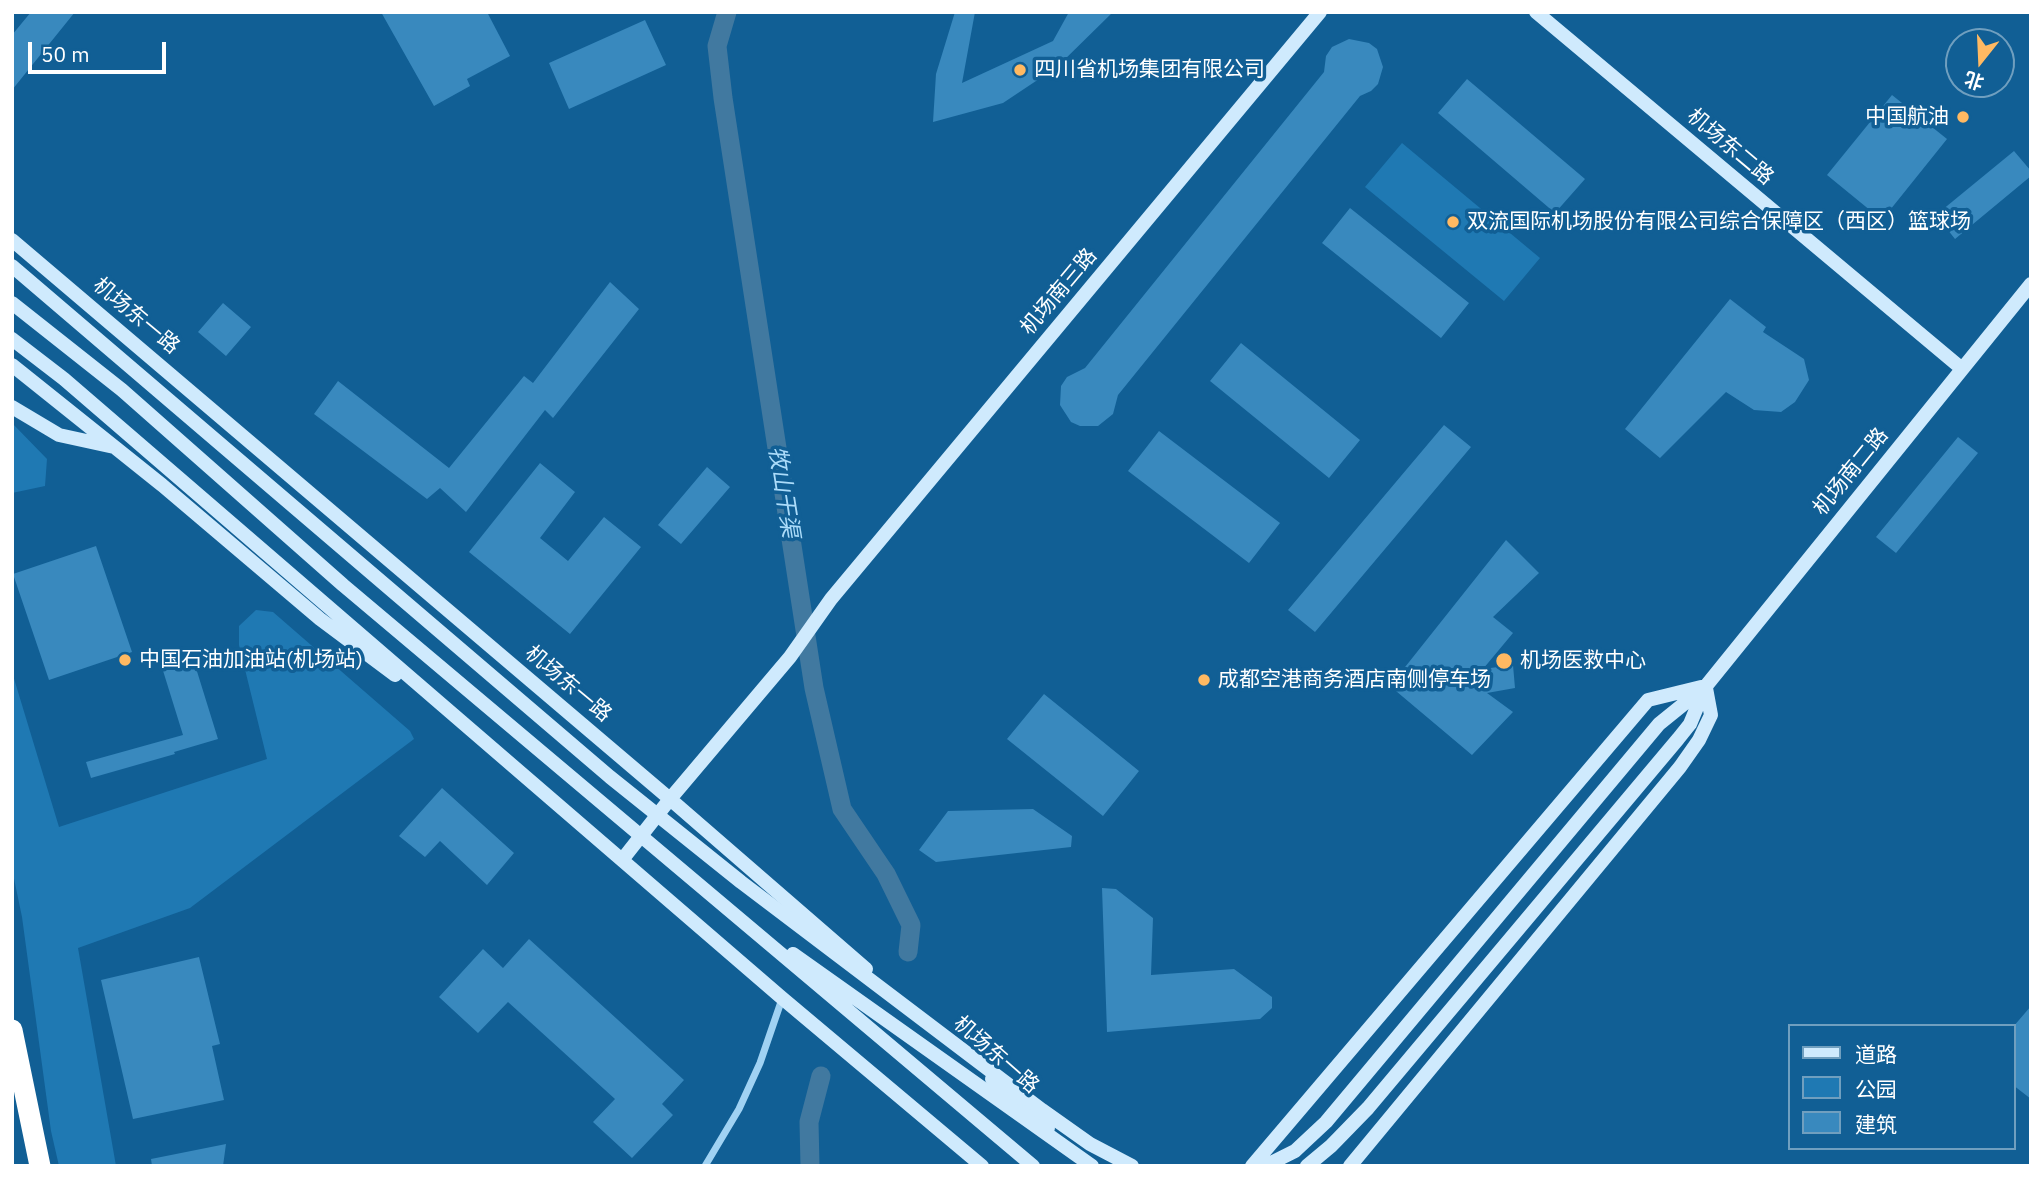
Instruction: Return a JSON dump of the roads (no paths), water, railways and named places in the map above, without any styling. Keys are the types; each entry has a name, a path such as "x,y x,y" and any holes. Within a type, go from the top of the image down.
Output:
{"highway":[{"path":"12,1030 40,1166"}],"street":[{"name":"机场南三路","path":"622,860 790,657 831,599 1320,12"},
{"name":"机场东二路","path":"1536,12 1961,368"},
{"name":"机场东一路","path":"12,240 670,799 1091,1166"},
{"path":"12,266 82,323 451,642 665,821 741,882 1042,1110 1090,1144 1132,1166"},
{"name":"机场南二路","path":"1706,686 2031,284"},
{"path":"12,303 122,390 343,585 1032,1166"},
{"path":"18,343 982,1166"},
{"path":"12,365 117,448 320,619 403,681 435,699"},
{"path":"12,407 59,435 117,448"},
{"path":"1265,1166 1295,1151 1326,1122 1659,724 1706,686"},
{"path":"1307,1166 1368,1108 1678,739 1690,724 1706,686"},
{"path":"1252,1166 1648,700 1706,686"},
{"path":"1350,1166 1680,766 1699,740 1711,715 1706,686"},
{"path":"715,898 1091,1166"},
{"path":"705,1166 739,1109 760,1063 782,998"}],"waterway":[{"name":"牧山干渠","path":"727,12 717,46 723,98 814,688 842,809 886,874 911,925 908,952"},
{"name":"牧山干渠","path":"810,1166 809,1122 821,1076"}],"place":[{"name":"四川省机场集团有限公司","path":"1020,70"},
{"name":"中国航油","path":"1963,117"},
{"name":"双流国际机场股份有限公司综合保障区（西区）篮球场","path":"1453,222"},
{"name":"中国石油加油站(机场站)","path":"125,660"},
{"name":"机场医救中心","path":"1504,661"},
{"name":"成都空港商务酒店南侧停车场","path":"1204,680"}]}
